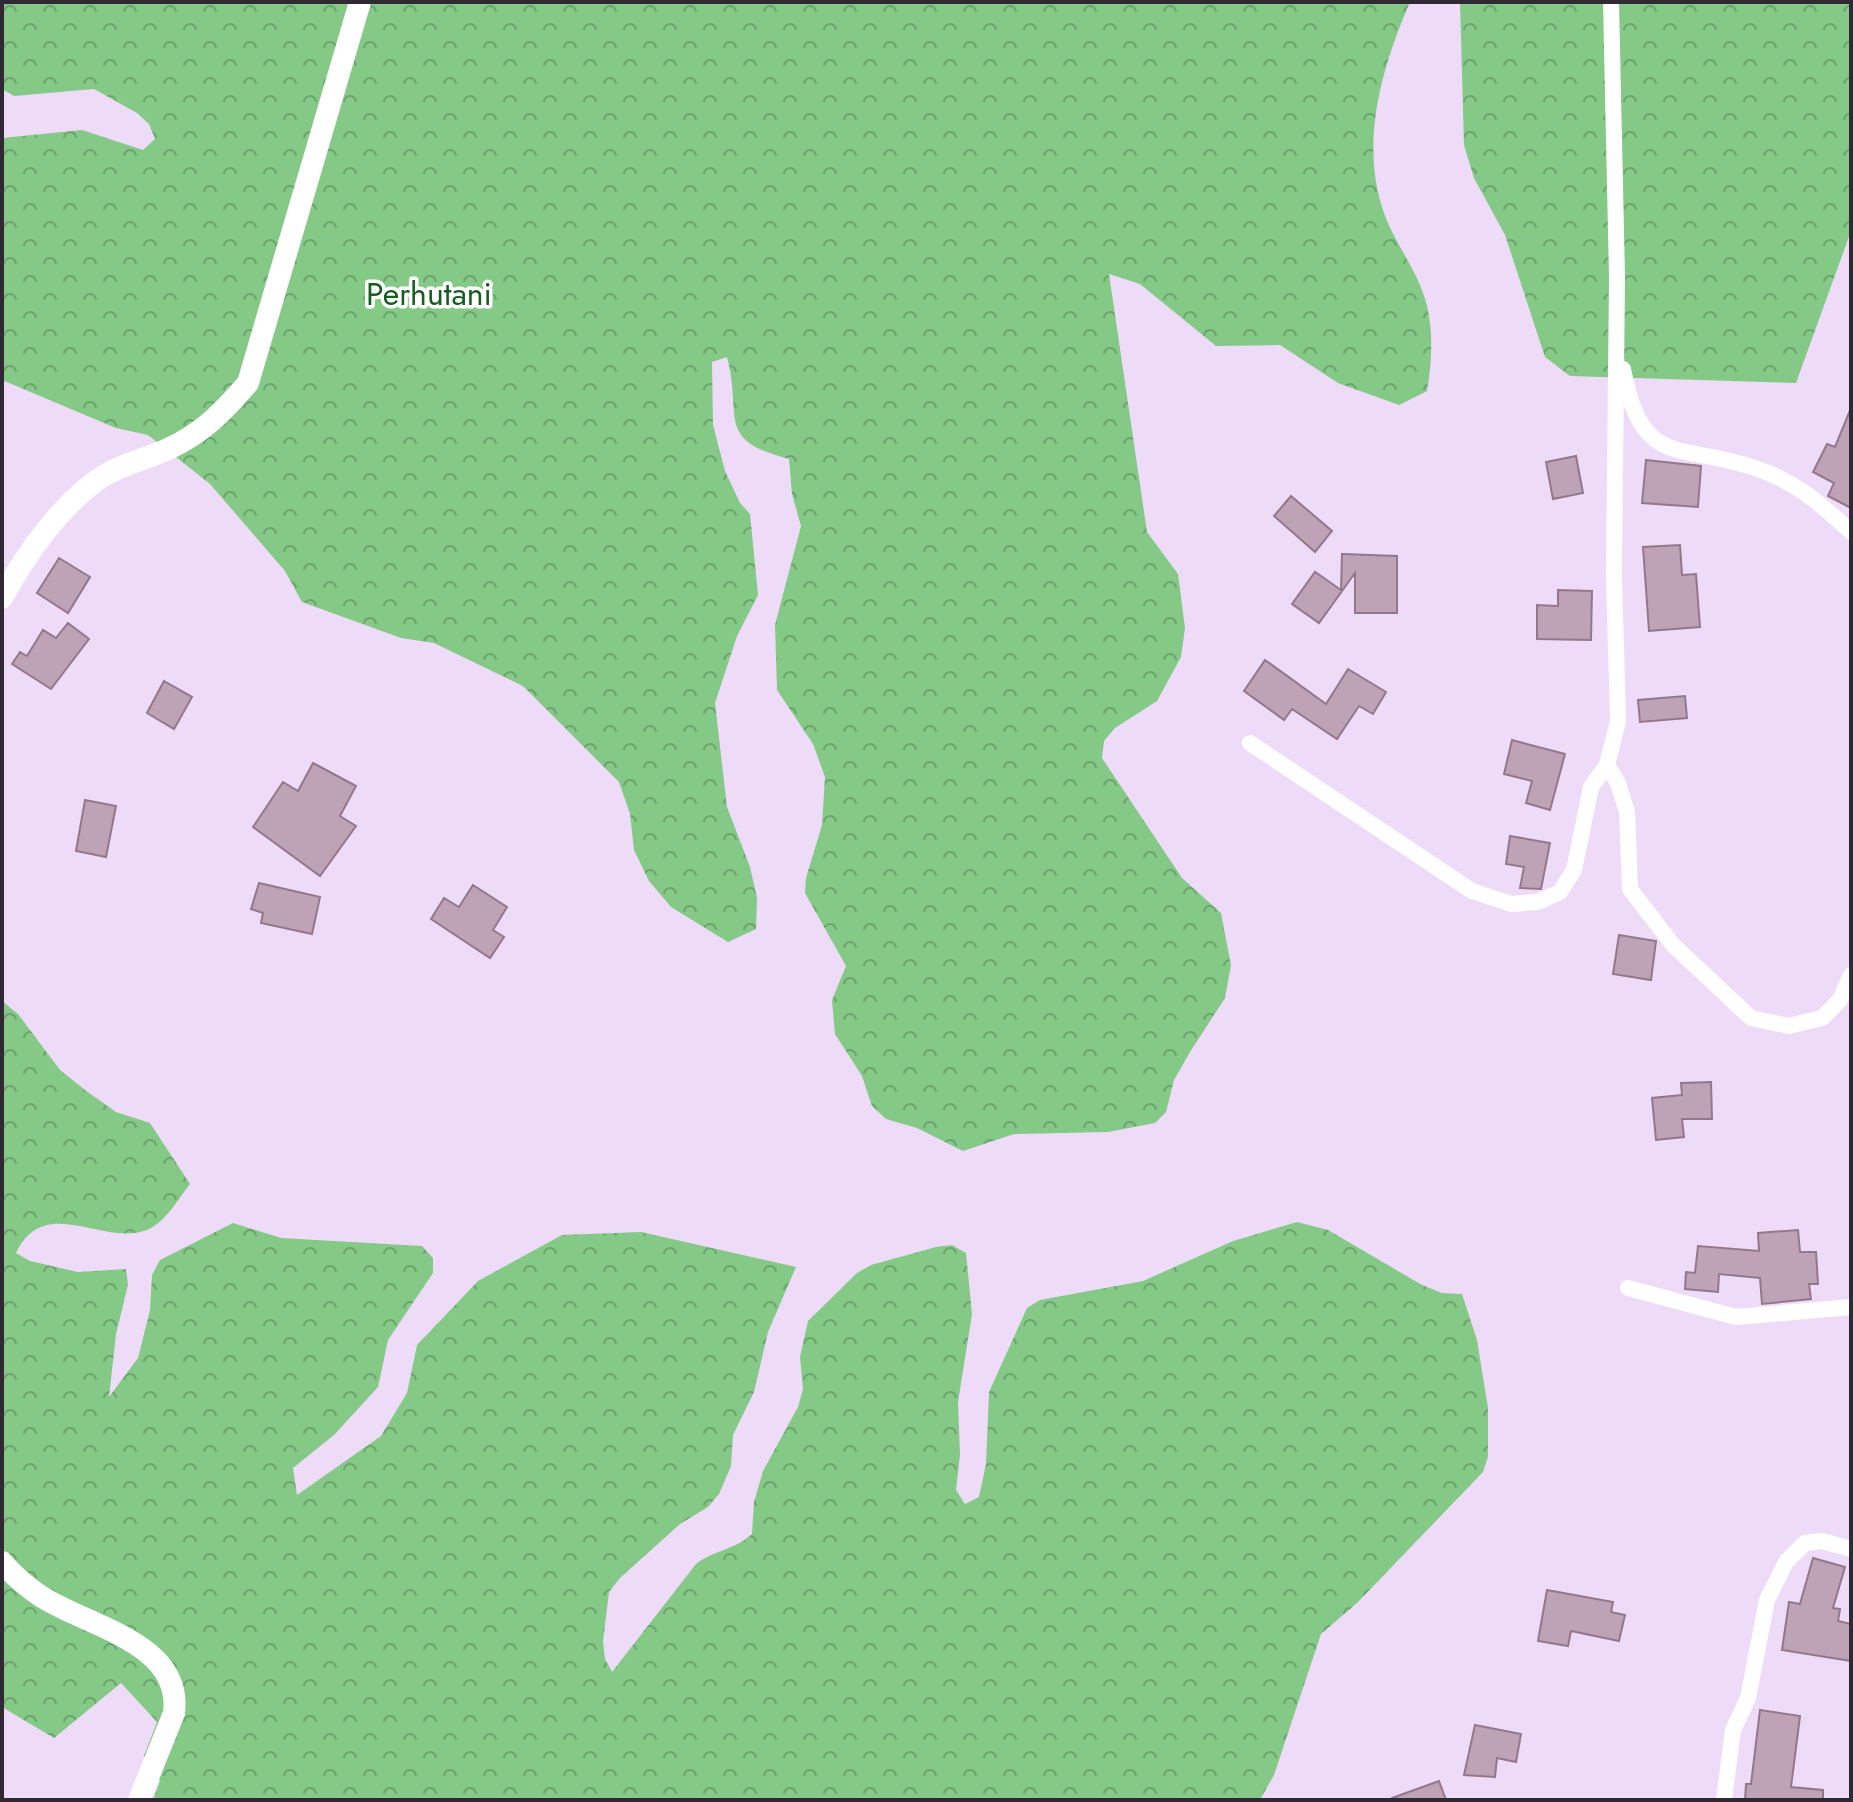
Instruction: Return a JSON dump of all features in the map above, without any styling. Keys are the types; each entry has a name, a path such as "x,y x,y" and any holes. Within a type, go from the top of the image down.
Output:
{"main road":[{"path":"3,595 29,553 72,503 103,476 141,457 167,450 214,423 248,383 360,2"},
{"path":"2,1562 41,1596 144,1651 169,1676 176,1698 174,1713 139,1800"}],"street":[{"path":"1250,743 1472,891 1511,904 1538,902 1560,892 1574,870 1591,787 1607,765 1618,721 1611,2"},
{"path":"1616,328 1626,387 1638,424 1653,440 1701,458 1754,467 1803,488 1851,532"},
{"path":"1607,765 1618,783 1627,812 1630,889 1673,945 1751,1018 1789,1026 1822,1018 1840,1000 1851,975"},
{"path":"1628,1288 1736,1317 1851,1307"},
{"path":"1724,1800 1733,1730 1748,1698 1767,1600 1786,1562 1805,1543 1822,1541 1851,1549"}],"green space":[{"name":"Perhutani","path":"2,2 1410,2 1391,52 1377,104 1374,158 1376,184 1383,210 1416,276 1428,310 1431,345 1427,391 1399,405 1338,383 1280,345 1216,346 1140,284 1109,274 1147,532 1178,574 1185,628 1181,657 1157,701 1115,728 1104,741 1102,758 1182,878 1221,913 1231,965 1225,998 1174,1080 1166,1112 1155,1123 1108,1132 1014,1134 963,1151 917,1128 886,1119 872,1106 862,1076 835,1034 832,1000 846,966 805,893 806,878 822,825 825,777 813,744 777,690 775,625 801,526 792,494 789,459 765,452 741,434 736,423 727,357 712,362 713,425 725,471 740,503 750,514 758,595 737,636 715,703 727,807 750,867 757,898 756,929 728,942 671,907 649,881 634,850 630,814 619,782 523,686 434,643 401,638 302,602 285,571 210,484 148,435 116,428 2,380 2,138 82,130 143,150 155,139 149,124 137,113 94,89 14,96 2,89"},
{"path":"1460,2 1851,2 1851,231 1796,383 1570,376 1545,357 1505,235 1474,178 1464,145"},
{"path":"2,1001 18,1014 60,1070 116,1112 150,1123 190,1184 166,1216 147,1230 130,1233 76,1225 42,1226 28,1235 16,1253 30,1261 78,1272 126,1269 128,1285 116,1334 109,1397 138,1358 150,1310 152,1275 160,1260 233,1223 281,1238 422,1246 433,1258 433,1273 388,1340 378,1387 334,1435 293,1468 297,1495 381,1436 407,1393 417,1345 478,1281 562,1235 641,1232 796,1267 768,1332 754,1392 733,1435 731,1466 719,1494 708,1507 680,1524 620,1578 609,1592 603,1641 605,1659 612,1672 696,1564 752,1534 754,1502 763,1471 798,1407 803,1389 800,1357 808,1321 857,1273 871,1265 936,1247 952,1245 966,1253 972,1314 958,1402 960,1455 956,1490 965,1504 979,1497 986,1464 989,1392 1027,1308 1040,1300 1143,1281 1233,1241 1297,1222 1328,1230 1422,1285 1442,1293 1462,1294 1477,1340 1488,1408 1488,1457 1483,1472 1357,1603 1321,1634 1274,1775 1260,1800 153,1800 160,1781 144,1756 157,1722 121,1683 54,1738 2,1707"}],"building":[{"path":"1851,408 1851,508 1828,496 1834,483 1813,472 1827,444 1835,447"},
{"path":"1576,456 1583,493 1553,499 1546,462"},
{"path":"1646,460 1701,466 1698,507 1642,503"},
{"path":"1291,496 1332,531 1315,552 1274,516"},
{"path":"1680,545 1682,575 1696,574 1700,627 1649,631 1643,547"},
{"path":"1342,554 1397,556 1397,613 1355,613 1355,573 1319,623 1292,604 1315,572 1341,590"},
{"path":"59,558 90,577 68,613 37,593"},
{"path":"1558,590 1592,591 1591,640 1537,639 1537,605 1558,606"},
{"path":"68,623 89,639 51,689 12,664 20,652 27,656 43,630 56,638"},
{"path":"1265,660 1326,704 1348,669 1386,692 1373,714 1359,706 1337,739 1292,709 1284,720 1244,691"},
{"path":"164,681 192,697 174,729 147,713"},
{"path":"1685,696 1687,718 1640,722 1638,700"},
{"path":"1512,740 1565,754 1550,810 1526,803 1532,781 1504,774"},
{"path":"313,763 356,786 340,816 356,826 320,876 253,827 283,782 298,791"},
{"path":"85,800 116,806 106,857 76,851"},
{"path":"1510,836 1550,843 1541,889 1520,888 1524,867 1506,864"},
{"path":"259,883 320,897 312,934 261,923 263,913 251,909"},
{"path":"473,885 507,907 493,930 504,937 490,958 431,919 444,898 459,907"},
{"path":"1619,935 1656,941 1651,980 1613,974"},
{"path":"1711,1082 1712,1119 1682,1119 1684,1137 1656,1140 1652,1098 1682,1095 1681,1083"},
{"path":"1798,1230 1800,1252 1816,1252 1818,1284 1809,1284 1811,1299 1762,1304 1760,1278 1719,1274 1718,1292 1685,1289 1686,1272 1695,1273 1698,1246 1759,1251 1758,1233"},
{"path":"1813,1558 1845,1567 1833,1608 1840,1609 1838,1621 1851,1624 1851,1661 1782,1650 1789,1602 1800,1604"},
{"path":"1547,1590 1613,1602 1611,1612 1625,1615 1619,1641 1571,1631 1568,1646 1538,1641"},
{"path":"1760,1710 1800,1716 1791,1787 1823,1790 1823,1800 1745,1800 1746,1784 1751,1784"},
{"path":"1475,1725 1521,1734 1516,1762 1497,1758 1495,1777 1464,1775"},
{"path":"1439,1781 1446,1800 1392,1800 1392,1798"}]}
